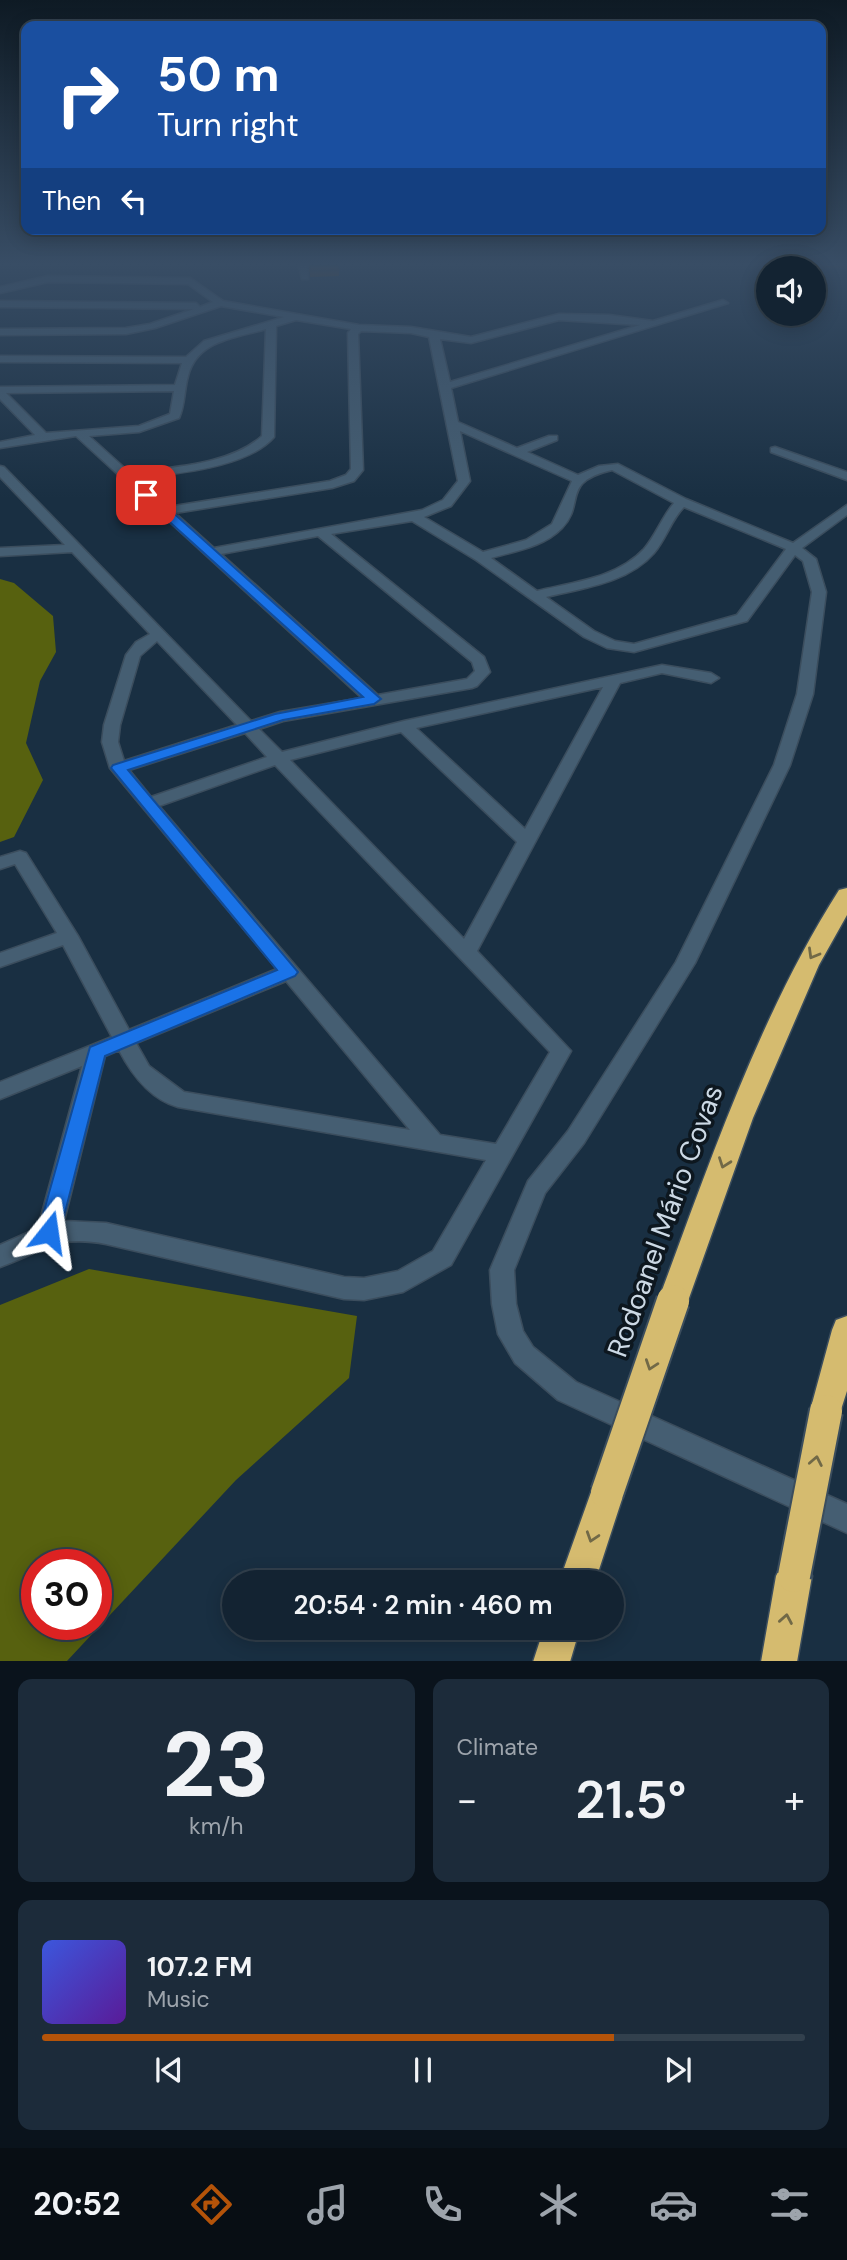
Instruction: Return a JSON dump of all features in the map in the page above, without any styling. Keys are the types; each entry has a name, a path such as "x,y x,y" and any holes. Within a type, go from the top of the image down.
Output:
{"highway":[{"name":"Rodoanel Mário Covas","path":"581,1570 673,1301 740,1118 807,965 847,895"},
{"path":"779,1661 826,1411 847,1330"},
{"path":"551,1661 558,1640"}],"street":[{"path":"0,445 42,436 130,430 165,422 176,416 187,360 195,350 206,344"},
{"path":"128,477 234,456 253,450 265,442 268,438 271,344"},
{"path":"165,512 332,484 353,476 357,470 353,344"},
{"path":"210,553 415,517 447,503 464,481 436,344"},
{"path":"446,386 590,344"},
{"path":"0,359 187,360"},
{"path":"0,391 181,388"},
{"path":"0,391 42,436"},
{"path":"453,424 578,480"},
{"path":"78,432 374,699"},
{"path":"517,452 553,438"},
{"path":"775,450 847,476"},
{"path":"481,557 536,540 554,529 560,523 571,488 578,480 596,470 614,466 682,502 794,548 809,559 819,592 805,694 782,765 685,963 576,1136 536,1188 502,1270 504,1304 511,1334 524,1355 567,1391 847,1519"},
{"path":"0,470 7,486 75,548 561,1051 442,1258 418,1275 384,1286 344,1288 91,1228 49,1232 0,1257"},
{"path":"536,596 609,576 639,561 652,548 675,508 682,502"},
{"path":"415,517 481,557 589,634 611,645 642,647 742,618 794,548 847,509"},
{"path":"118,768 280,717 472,682 483,672 479,660 320,532"},
{"path":"0,552 75,548"},
{"path":"159,634 141,645 133,655 115,713 110,743 118,768 434,1143"},
{"path":"146,804 306,749 404,726 613,682 662,669 710,678"},
{"path":"467,953 613,682"},
{"path":"404,726 527,841"},
{"path":"0,863 20,857 68,936 141,1072 178,1099 501,1154"},
{"path":"0,960 68,936"},
{"path":"0,1091 289,972"},
{"path":"49,1232 96,1052"}],"green space":[{"path":"0,579 14,583 53,616 56,652 40,681 26,743 43,780 14,837 0,842"},
{"path":"89,1269 357,1316 349,1378 236,1480 112,1613 112,1549 21,1549 21,1640 87,1640 67,1661 0,1661 0,1305"}],"route":[{"path":"49,1232 96,1052 289,972 118,768 280,717 374,699 146,495"}]}
